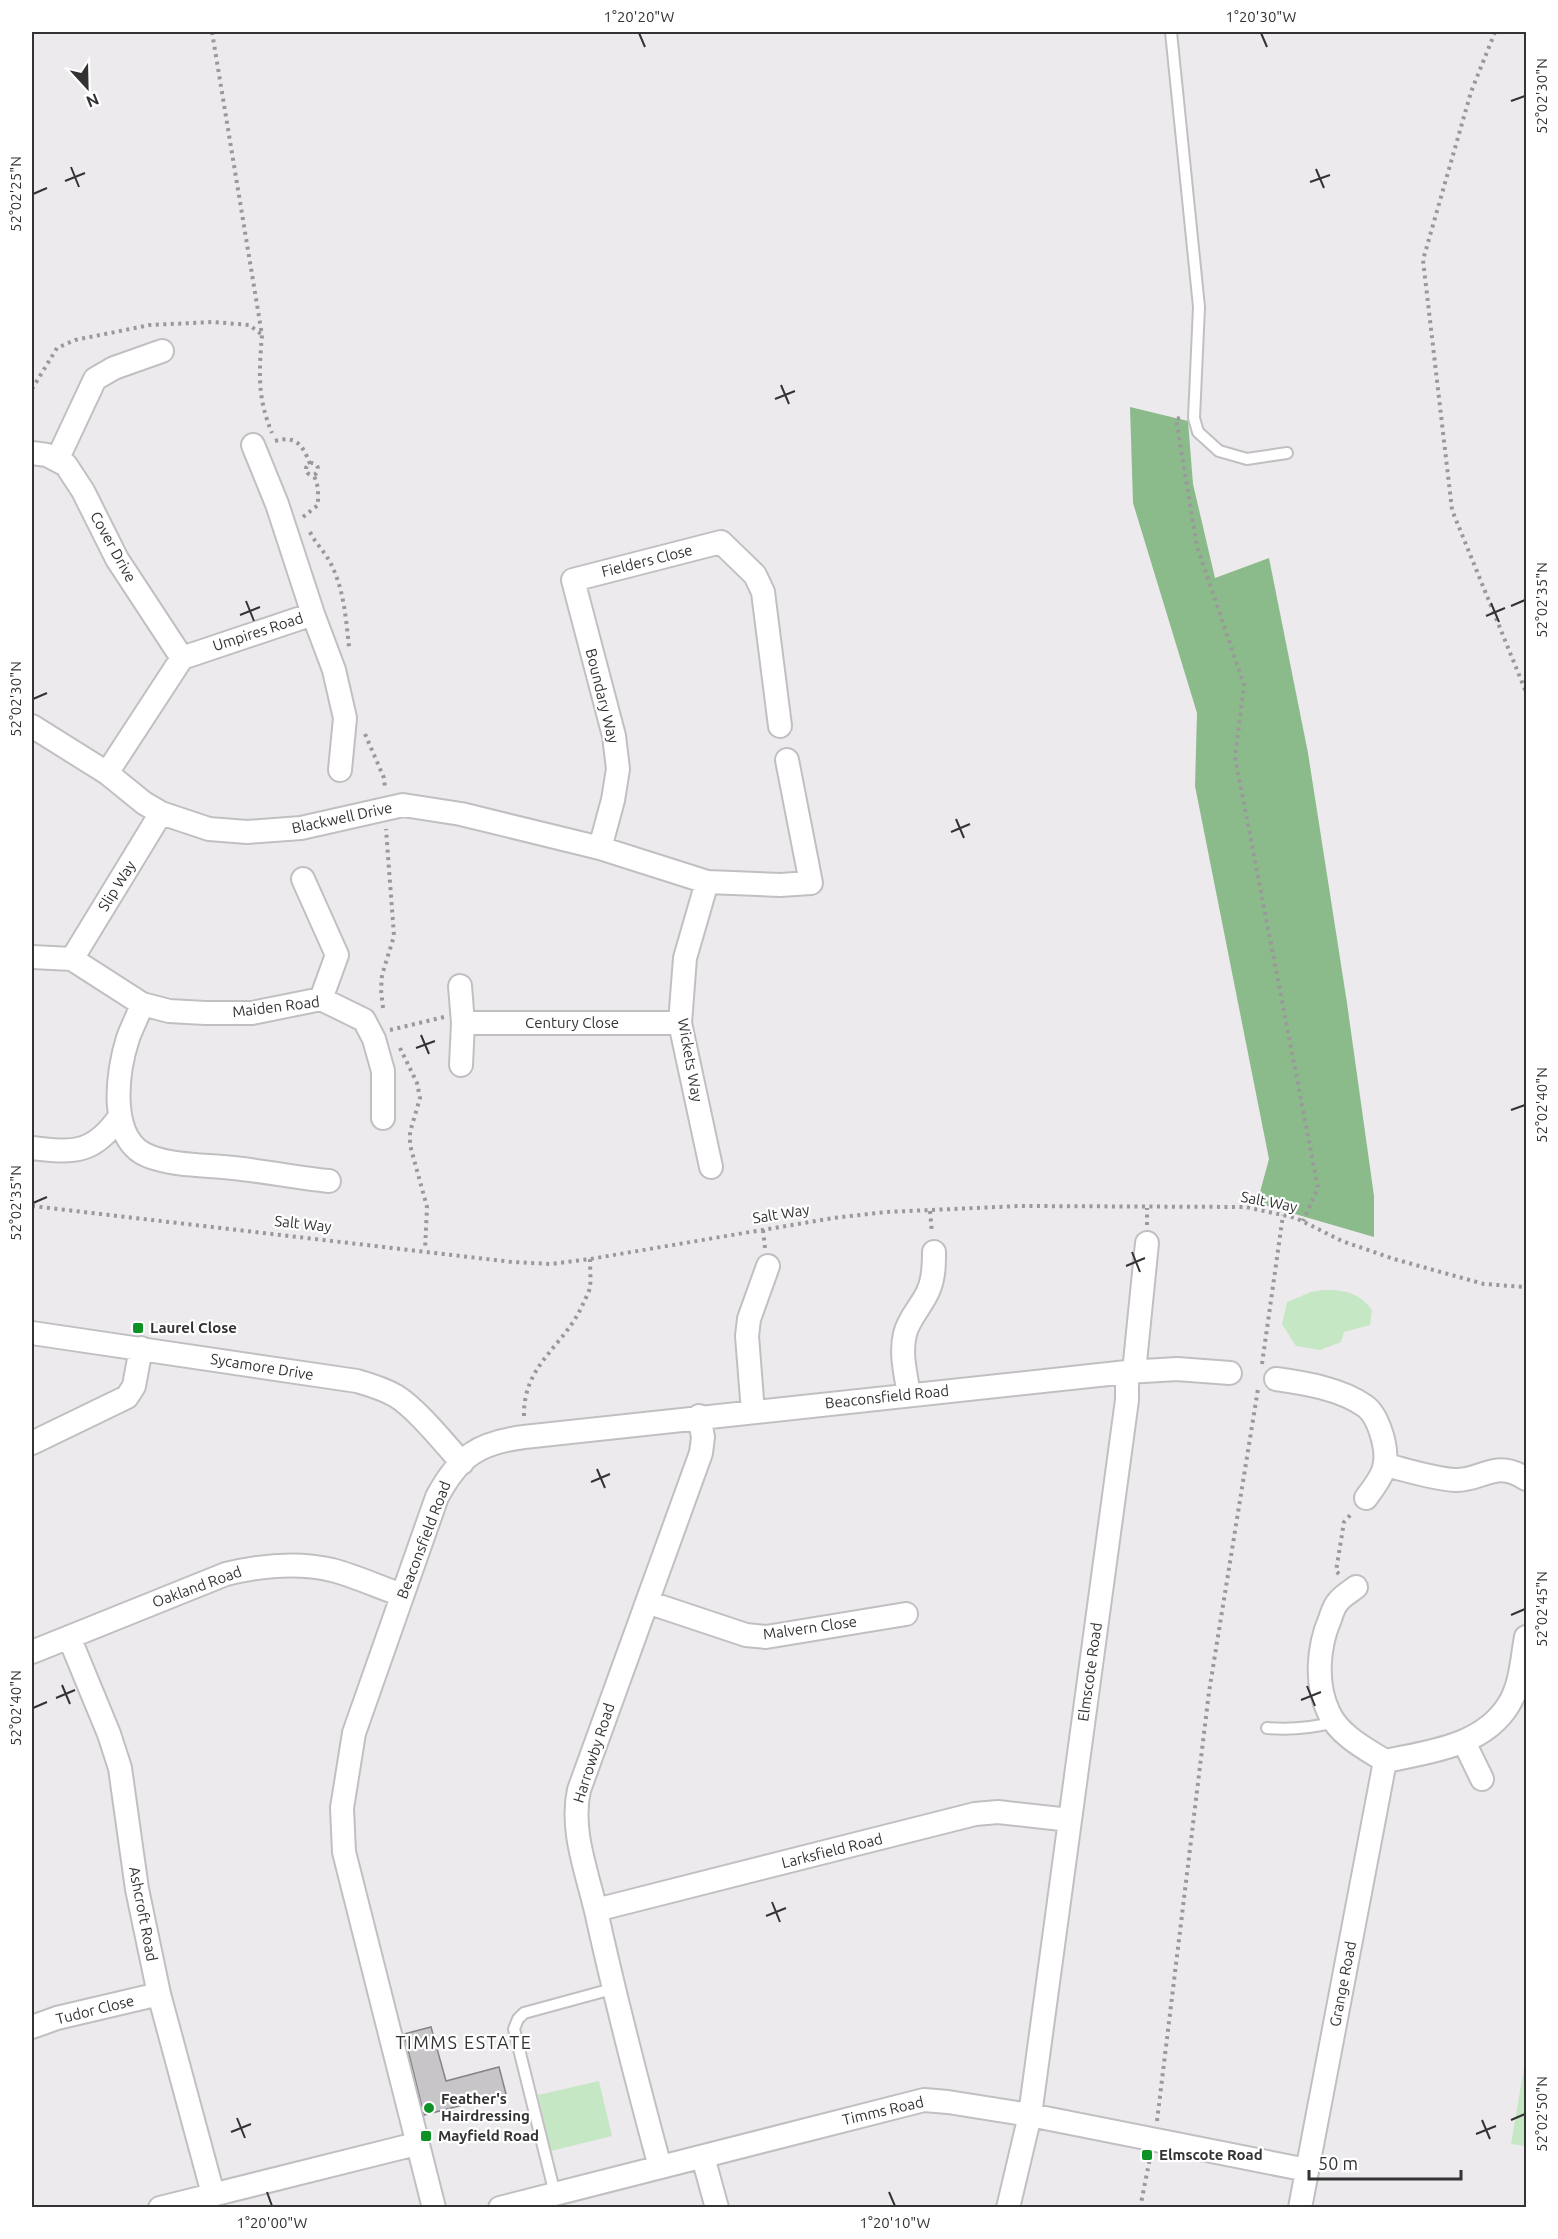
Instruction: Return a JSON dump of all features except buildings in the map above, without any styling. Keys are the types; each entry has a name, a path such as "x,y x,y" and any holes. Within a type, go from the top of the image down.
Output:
{"street":[{"path":"32,453 47,455 57,460 95,379 114,368 162,351"},
{"path":"264,443 277,504 313,614"},
{"name":"Cover Drive","path":"57,460 66,465 83,491 117,559 182,658"},
{"name":"Fielders Close","path":"573,580 721,543 755,575 763,592 780,726"},
{"name":"Boundary Way","path":"573,580 614,736 617,758 618,769 613,800 600,848"},
{"name":"Umpires Road","path":"182,658 313,614 333,670 345,718 340,770"},
{"path":"106,773 182,658"},
{"name":"Blackwell Drive","path":"32,726 106,773 144,803 161,813 210,829 247,831 301,828 403,805 461,813 600,848 706,882 780,885 811,882 787,759"},
{"name":"Slip Way","path":"72,959 161,813"},
{"path":"303,879 337,955 321,999"},
{"name":"Wickets Way","path":"706,882 685,958 680,1023 711,1167"},
{"name":"Maiden Road","path":"32,957 72,959 142,1004 178,1011 252,1013 321,999 364,1020 374,1040 383,1071 383,1118"},
{"path":"460,986 463,1018 461,1065"},
{"path":"142,1004 128,1039 121,1073 122,1128 134,1147 150,1157 329,1181"},
{"name":"Century Close","path":"463,1018 680,1023"},
{"path":"32,1148 65,1152 82,1149 108,1132 120,1116"},
{"name":"Elmscote Road","path":"1008,2208 1030,2115 1147,1243"},
{"path":"909,1395 903,1356 905,1335 912,1316 929,1289 933,1274 934,1252"},
{"path":"753,1412 747,1336 749,1319 768,1266"},
{"name":"Sycamore Drive","path":"32,1333 357,1381 378,1387 398,1398 462,1463"},
{"path":"32,1443 127,1397 134,1386 141,1348"},
{"name":"Beaconsfield Road","path":"434,2208 344,1852 342,1808 354,1733 437,1497 448,1476 470,1454 486,1445 524,1437 699,1416 1131,1372 1194,1369 1230,1374"},
{"path":"1266,1374 1314,1385 1367,1407 1381,1432 1386,1451 1386,1465 1379,1481 1366,1498"},
{"name":"Harrowby Road","path":"660,2168 612,1989 578,1837 576,1805 646,1602 701,1453 703,1437 699,1416"},
{"path":"1386,1465 1455,1480 1500,1470 1519,1474 1527,1479"},
{"name":"Oakland Road","path":"32,1652 226,1574 249,1568 304,1566 332,1570 402,1595"},
{"path":"1356,1587 1337,1602 1323,1637 1320,1665 1323,1695 1329,1715 1335,1722 1362,1748 1385,1761 1464,1742 1481,1733 1496,1720 1510,1704 1517,1684 1527,1636"},
{"name":"Malvern Close","path":"646,1602 746,1635 766,1637 906,1614"},
{"name":"Ashcroft Road","path":"69,1637 109,1734 120,1768 137,1889 159,1994 213,2194"},
{"path":"1464,1742 1482,1779"},
{"name":"Grange Road","path":"1300,2208 1385,1761"},
{"name":"Larksfield Road","path":"596,1910 975,1814 998,1812 1070,1820"},
{"name":"Tudor Close","path":"32,2027 57,2018 159,1994"},
{"name":"Timms Road","path":"500,2208 924,2100 1030,2115 1307,2170"},
{"path":"160,2208 416,2144"},
{"path":"703,2157 717,2208"}],"lane":[{"path":"1171,32 1199,307 1194,416 1198,432 1220,451 1247,459 1287,453"},
{"path":"1267,1728 1284,1730 1335,1722"},
{"path":"555,2194 514,2029 518,2019 524,2013 612,1989"}],"path":[{"path":"1495,32 1470,92 1423,260 1452,510 1527,692"},
{"path":"1194,416 1176,419 1197,546 1244,685 1235,757 1318,1188 1303,1221"},
{"path":"264,443 282,439 300,444 310,464"},
{"path":"310,464 318,468 317,474 314,475"},
{"path":"303,517 318,505 318,488 314,475 307,472 306,468 310,464"},
{"path":"374,1040 392,1029 463,1018"},
{"name":"Salt Way","path":"32,1206 512,1262 551,1264 590,1260 833,1218 886,1212 1020,1206 1246,1207 1303,1221 1342,1241 1394,1259 1484,1284 1527,1287"},
{"path":"1140,2208 1154,2139 1209,1692 1266,1374 1283,1215"},
{"path":"524,1437 524,1405 534,1373 540,1362 560,1341 579,1312 590,1288 590,1260"},
{"path":"1356,1587 1343,1579 1336,1571 1344,1522 1366,1498"}],"green space":[{"path":"1130,407 1188,421 1193,484 1215,578 1269,558 1308,753 1347,1003 1374,1196 1374,1237 1257,1203 1269,1159 1195,786 1197,713 1133,503"},
{"path":"1323,1290 1350,1293 1362,1299 1372,1310 1370,1325 1344,1332 1341,1342 1320,1350 1296,1346 1282,1324 1287,1302 1311,1292"},
{"path":"1526,2056 1526,2146 1511,2144"},
{"path":"599,2081 612,2136 551,2151 538,2095"}],"place":[{"name":"Laurel Close","path":"138,1328"},
{"name":"Feather's Hairdressing","path":"429,2108"},
{"name":"Mayfield Road","path":"426,2136"},
{"name":"Elmscote Road","path":"1147,2155"}],"district":[{"name":"TIMMS ESTATE","path":"464,2043"}]}
